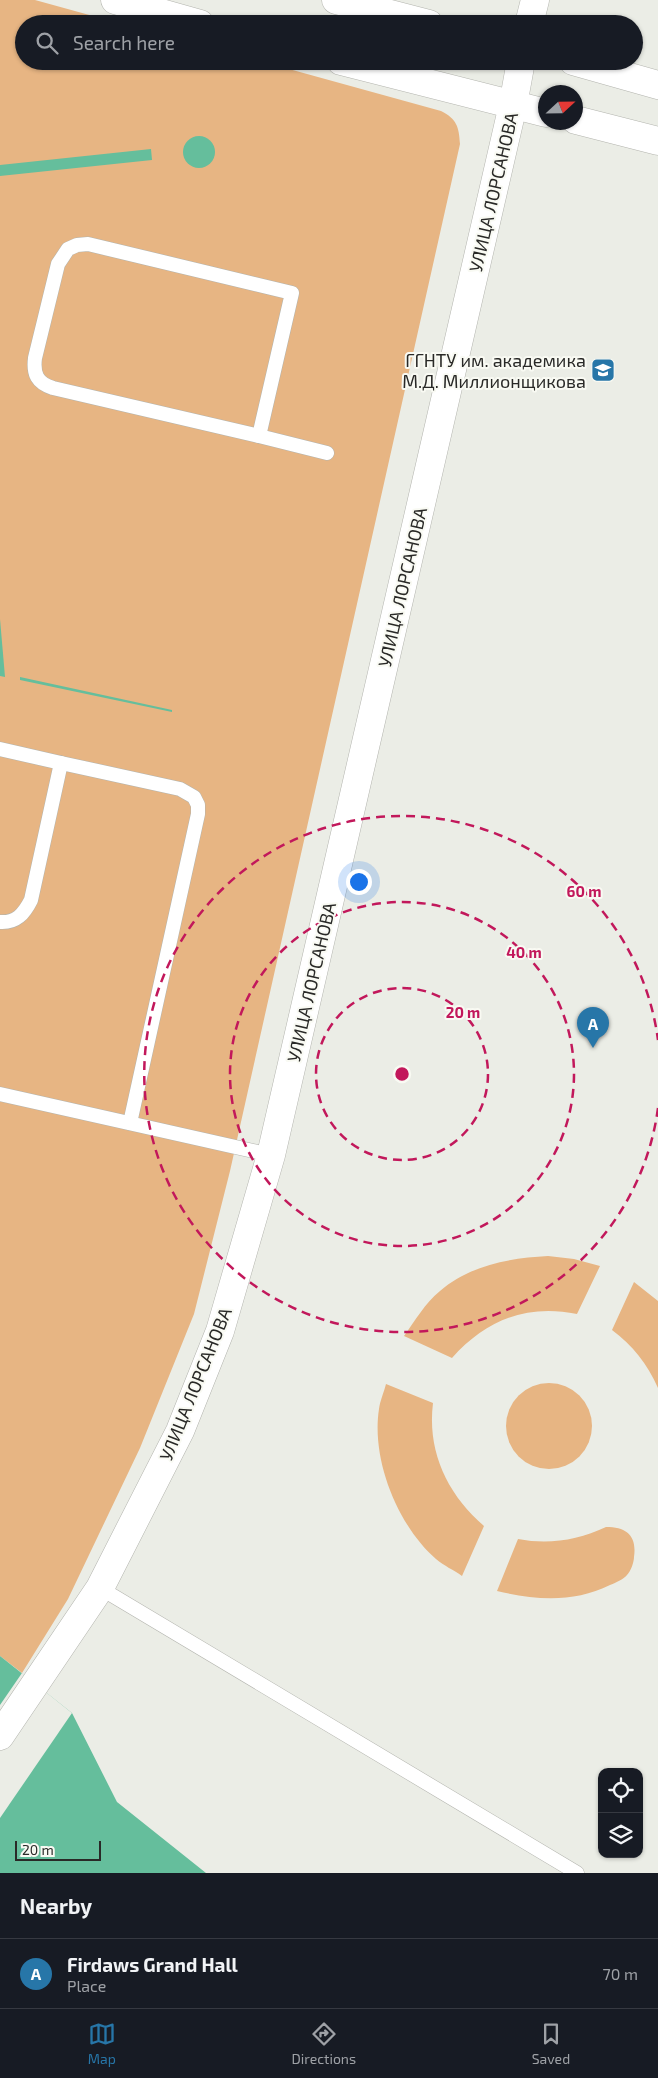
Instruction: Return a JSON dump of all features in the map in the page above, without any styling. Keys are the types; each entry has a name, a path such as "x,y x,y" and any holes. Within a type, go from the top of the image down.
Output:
{"main road":[{"path":"115,0 168,15"},
{"path":"336,0 394,15"},
{"path":"531,15 535,0"},
{"path":"377,70 538,111"},
{"name":"УЛИЦА ЛОРСАНОВА","path":"0,1736 100,1588 180,1431 220,1331 271,1155 519,70"},
{"path":"605,70 658,85"},
{"path":"583,122 658,141"}],"lane":[{"path":"258,436 292,293 88,244 77,245 68,249 58,264 36,358 34,369 36,378 43,385 326,453"},
{"path":"0,749 180,789 194,797 198,805 198,814 130,1123"},
{"path":"0,922 8,922 17,918 26,911 32,900 61,763"},
{"path":"0,1094 271,1155"},
{"path":"100,1588 577,1873"}],"shaded area":[{"path":"0,0 35,0 89,15 15,15 15,70 293,70 441,111 454,120 459,133 460,144 230,1171 194,1314 140,1448 68,1599 22,1673 0,1656"},
{"path":"199,136 205,137 210,141 214,146 214,158 210,163 205,167 199,168 193,167 188,163 184,158 183,152 184,146 188,141 193,137"},
{"path":"151,149 152,160 0,176 0,165"},
{"path":"0,619 5,677 0,676"},
{"path":"20,677 172,710 172,712 20,680"},
{"path":"548,1256 574,1259 600,1266 577,1314 541,1311 508,1318 479,1334 452,1358 404,1336 435,1296 464,1275 491,1264"},
{"path":"634,1282 658,1301 658,1388 639,1356 612,1330"},
{"path":"549,1383 565,1387 579,1396 588,1410 592,1426 588,1442 579,1456 565,1465 549,1469 533,1465 519,1456 510,1442 506,1426 510,1410 519,1396 533,1387"},
{"path":"386,1384 433,1403 433,1438 442,1470 460,1500 484,1526 462,1576 439,1561 422,1545 410,1529 390,1491 379,1449 378,1429 380,1406"},
{"path":"606,1527 625,1531 634,1543 635,1550 632,1566 622,1579 596,1591 568,1597 540,1598 497,1591 518,1539 530,1541 563,1540 585,1535"},
{"path":"0,1656 72,1713 117,1802 206,1873 0,1873"}],"pier":[{"path":"22,1673 72,1713 0,1818 0,1705"}],"place":[{"name":"ГГНТУ им. академика М.Д. Миллионщикова","path":"603,370"},
{"name":"Firdaws Grand Hall","path":"593,1048"}]}
